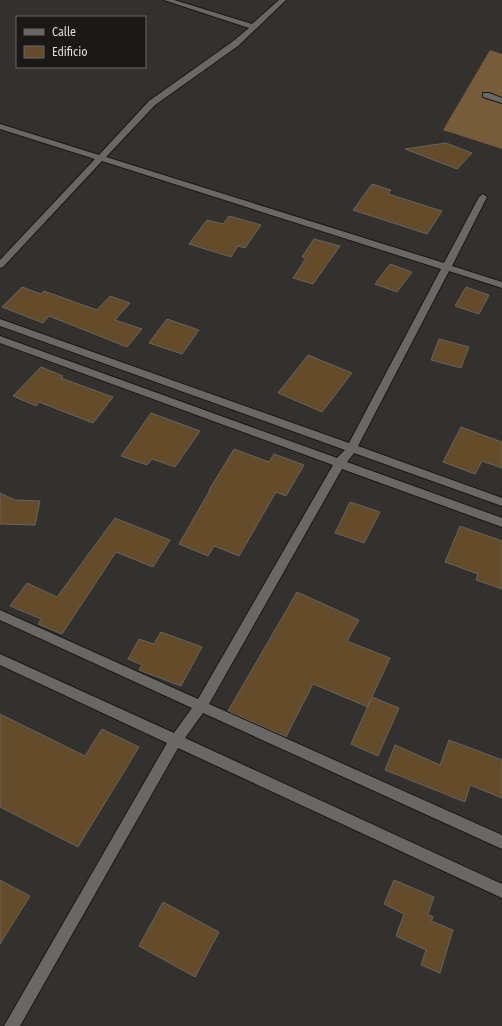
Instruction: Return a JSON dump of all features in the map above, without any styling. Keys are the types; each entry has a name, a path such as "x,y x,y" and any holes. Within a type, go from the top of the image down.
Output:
{"street":[{"path":"167,0 254,27"},
{"path":"0,265 152,103 235,44 283,0"},
{"path":"486,95 502,101"},
{"path":"0,126 502,285"},
{"path":"12,1026 176,740 201,706 340,464 352,448 448,267 483,197"},
{"path":"0,322 502,502"},
{"path":"0,339 502,523"},
{"path":"0,615 502,842"},
{"path":"0,659 502,891"}],"shaded area":[{"path":"490,50 502,54 502,149 443,130"}],"building":[{"path":"446,143 472,153 457,169 405,149"},
{"path":"372,184 391,190 388,194 442,211 427,234 353,210"},
{"path":"229,216 261,225 245,248 238,246 231,257 189,244 207,220 223,224"},
{"path":"314,239 340,246 313,284 293,278 306,258 302,257"},
{"path":"390,264 412,272 397,292 375,284"},
{"path":"22,287 41,294 44,291 97,310 110,296 130,303 115,320 142,329 127,347 49,316 43,323 2,307"},
{"path":"466,287 489,295 479,314 455,306"},
{"path":"167,319 199,330 182,354 149,343"},
{"path":"439,339 469,347 461,368 431,360"},
{"path":"308,355 352,373 322,412 278,393"},
{"path":"41,367 63,376 61,378 113,397 93,423 39,402 36,406 13,396"},
{"path":"151,413 200,431 175,467 152,459 147,465 121,456"},
{"path":"461,427 502,442 502,468 482,461 475,474 443,462"},
{"path":"234,449 269,462 274,454 304,465 286,496 276,492 239,556 214,546 208,556 179,544"},
{"path":"0,493 15,500 40,501 35,525 0,524"},
{"path":"350,502 380,512 364,543 335,533"},
{"path":"115,518 170,540 153,567 116,552 62,634 38,624 41,619 10,606 27,583 57,597"},
{"path":"460,526 502,541 502,589 476,580 478,574 445,562"},
{"path":"297,592 359,620 347,641 390,658 372,697 399,708 378,756 351,744 368,707 313,684 286,737 228,711"},
{"path":"161,632 202,647 181,686 139,670 142,665 128,659 139,639 154,644"},
{"path":"0,714 85,756 102,729 139,747 78,847 0,807"},
{"path":"449,740 502,760 502,798 470,785 465,802 385,770 395,745 440,765"},
{"path":"0,880 30,896 0,944"},
{"path":"394,880 434,897 428,914 433,917 431,921 453,930 440,973 421,965 426,950 396,936 404,914 384,904"},
{"path":"163,902 219,932 195,977 139,946"}]}
